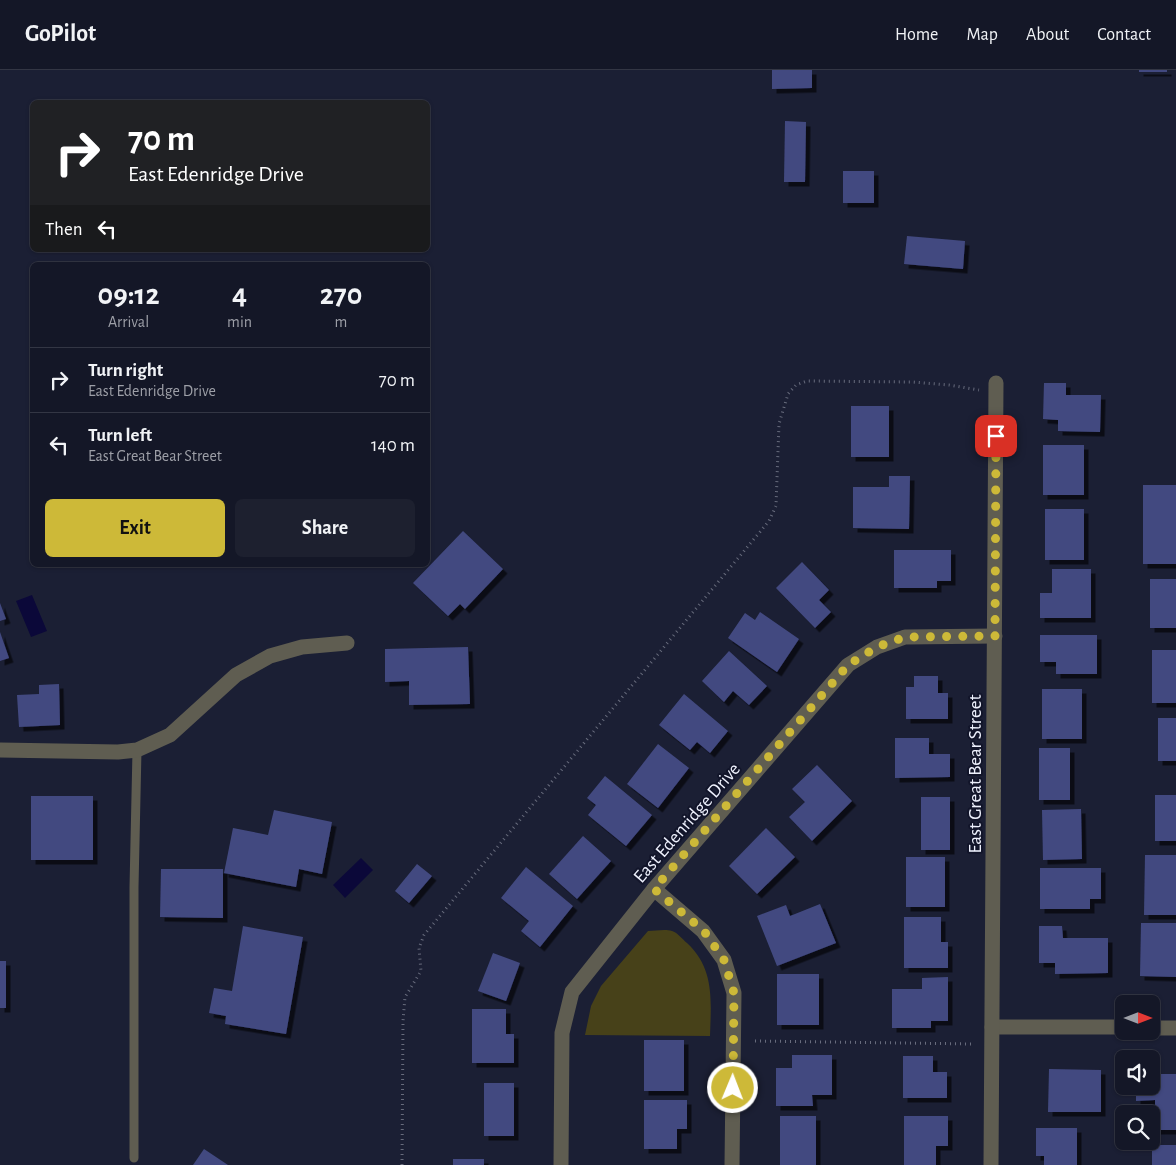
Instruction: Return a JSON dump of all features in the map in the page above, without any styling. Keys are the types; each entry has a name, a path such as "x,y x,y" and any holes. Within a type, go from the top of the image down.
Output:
{"street":[{"name":"East Great Bear Street","path":"991,1165 996,383"},
{"name":"East Edenridge Drive","path":"561,1165 562,1033 572,992 654,889 848,665 877,647 905,637 995,636"},
{"path":"0,750 118,752 137,750 170,735 236,675 270,656 302,646 347,643"},
{"path":"654,889 704,931 724,960 734,993 732,1165"},
{"path":"992,1027 1115,1027"},
{"path":"1160,1028 1176,1028"}],"lane":[{"path":"134,1158 134,887 137,750"}],"path":[{"path":"402,1165 402,1021 405,997 421,971 418,948 424,935 769,521 776,506 779,424 788,394 796,385 807,381 913,382 979,390"},
{"path":"755,1041 974,1044"}],"shaded area":[{"path":"32,595 47,631 31,637 16,601"},
{"path":"361,858 373,870 345,898 333,885"},
{"path":"666,930 676,933 696,953 703,964 711,998 710,1036 585,1035 591,1006 601,986 648,931"}],"building":[{"path":"772,70 812,70 812,88 772,89"},
{"path":"1139,70 1167,70 1167,72 1139,72"},
{"path":"785,121 806,122 805,182 784,182"},
{"path":"843,171 874,171 874,203 843,203"},
{"path":"907,236 965,241 963,269 904,264"},
{"path":"1044,383 1066,383 1066,395 1101,395 1100,432 1058,431 1058,420 1043,419"},
{"path":"851,406 889,406 889,457 851,457"},
{"path":"1043,445 1084,445 1084,495 1043,495"},
{"path":"889,476 910,476 909,529 853,528 853,487 889,487"},
{"path":"1143,485 1176,485 1176,564 1143,564"},
{"path":"1045,509 1084,509 1084,560 1045,560"},
{"path":"463,531 503,569 465,609 460,604 448,616 413,583"},
{"path":"894,550 951,550 951,581 937,581 937,588 894,588"},
{"path":"802,562 829,590 819,600 831,612 815,628 776,588"},
{"path":"1052,569 1091,569 1091,618 1040,618 1040,593 1052,593"},
{"path":"1150,579 1176,579 1176,628 1150,628"},
{"path":"0,603 6,619 0,621"},
{"path":"760,612 799,639 777,672 728,638 745,613 755,620"},
{"path":"0,632 9,658 0,661"},
{"path":"1040,635 1097,635 1097,674 1056,674 1056,662 1040,662"},
{"path":"468,647 470,704 409,705 409,681 385,682 385,649"},
{"path":"1152,650 1176,650 1176,703 1152,703"},
{"path":"729,651 767,686 749,705 733,691 724,702 702,681"},
{"path":"914,676 938,676 938,693 948,693 948,719 906,719 906,687 914,687"},
{"path":"59,684 60,725 19,727 17,695 39,694 39,685"},
{"path":"1042,689 1082,689 1082,739 1042,739"},
{"path":"684,694 728,731 710,753 697,742 690,750 659,725"},
{"path":"1158,718 1176,718 1176,761 1158,761"},
{"path":"895,738 929,738 929,754 950,754 950,777 895,778"},
{"path":"658,744 689,768 658,808 627,784"},
{"path":"1039,748 1070,748 1070,800 1039,800"},
{"path":"817,765 852,801 812,841 789,817 805,802 792,789"},
{"path":"605,776 652,815 626,846 588,815 596,805 587,798"},
{"path":"1155,795 1176,795 1176,841 1155,841"},
{"path":"31,796 93,796 93,860 31,860"},
{"path":"921,797 950,797 950,850 921,850"},
{"path":"1081,809 1082,859 1043,860 1042,810"},
{"path":"274,810 332,822 322,874 299,869 296,887 224,873 233,828 268,835"},
{"path":"766,828 795,857 757,894 729,866"},
{"path":"583,836 611,861 577,899 549,874"},
{"path":"1145,855 1176,855 1176,915 1144,915"},
{"path":"906,857 945,857 945,907 906,907"},
{"path":"417,864 432,876 409,903 395,891"},
{"path":"526,867 573,906 540,947 521,931 529,921 501,898"},
{"path":"1040,868 1101,868 1101,899 1090,899 1090,909 1040,909"},
{"path":"161,869 223,869 223,918 160,917"},
{"path":"820,904 836,943 777,966 757,916 786,905 790,916"},
{"path":"904,917 941,917 941,942 948,942 948,968 904,968"},
{"path":"1141,923 1176,923 1176,977 1140,976"},
{"path":"243,926 303,937 286,1034 225,1024 226,1016 209,1013 214,988 232,991"},
{"path":"1039,926 1062,926 1063,938 1108,938 1108,973 1055,974 1055,963 1039,963"},
{"path":"493,953 520,963 506,1001 478,991"},
{"path":"0,961 6,961 6,1008 0,1008"},
{"path":"777,974 819,974 819,1025 777,1025"},
{"path":"948,977 948,1021 931,1021 931,1028 892,1028 892,989 922,989 922,978"},
{"path":"472,1009 506,1009 506,1034 514,1034 514,1063 472,1063"},
{"path":"644,1040 684,1040 684,1091 644,1091"},
{"path":"792,1055 832,1055 832,1095 812,1095 813,1106 776,1106 776,1068 792,1068"},
{"path":"903,1056 933,1056 933,1072 947,1072 947,1098 903,1098"},
{"path":"1049,1069 1101,1070 1101,1112 1048,1112"},
{"path":"1160,1074 1176,1074 1176,1130 1160,1130 1160,1105 1155,1105 1155,1100 1136,1101 1136,1095 1160,1095"},
{"path":"484,1083 514,1083 514,1136 484,1136"},
{"path":"644,1100 687,1100 687,1129 677,1129 677,1149 644,1149"},
{"path":"780,1116 816,1116 816,1165 780,1165"},
{"path":"904,1116 948,1116 948,1146 936,1146 936,1165 904,1165"},
{"path":"1036,1128 1077,1128 1077,1165 1044,1165 1044,1156 1036,1156"},
{"path":"1160,1145 1176,1145 1176,1165 1152,1165 1152,1150 1160,1150"},
{"path":"204,1149 228,1165 193,1165"},
{"path":"453,1159 484,1159 484,1165 453,1165"}],"route":[{"path":"733,1088 734,993 724,960 704,931 654,889 848,665 877,647 905,637 995,636 996,436"}]}
